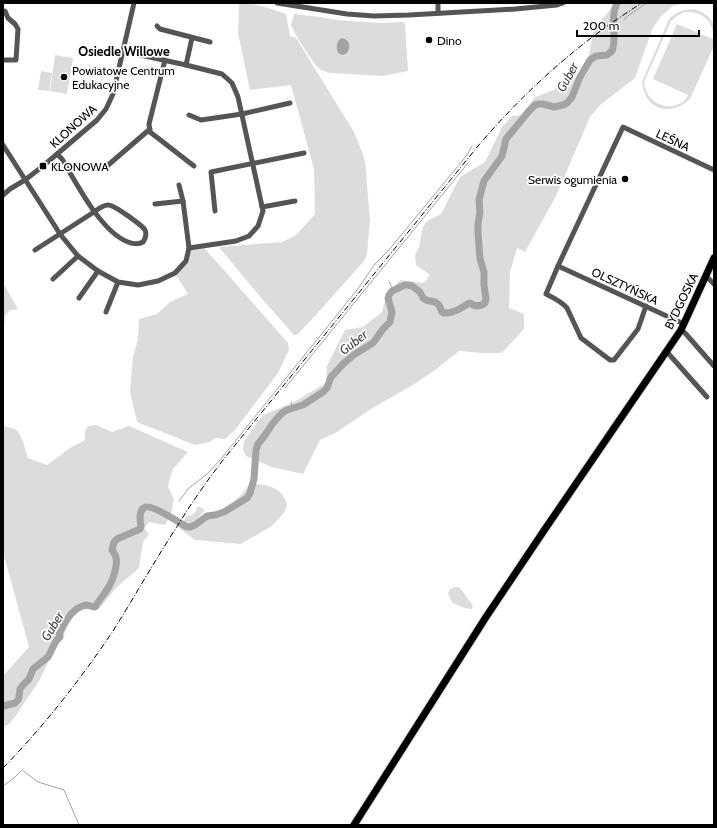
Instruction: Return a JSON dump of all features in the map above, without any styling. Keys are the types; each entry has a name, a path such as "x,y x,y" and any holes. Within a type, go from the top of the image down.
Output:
{"main road":[{"name":"BYDGOSKA","path":"354,825 486,617 682,327 714,258"}],"street":[{"name":"KLONOWA","path":"3,195 25,180 57,154 97,120 106,109 113,94 134,3"},
{"path":"277,3 360,16 438,13 516,6 561,4"},
{"path":"438,3 438,13"},
{"path":"3,60 16,60 18,33 18,29 15,24 8,18 5,12"},
{"path":"157,26 160,29 210,42"},
{"path":"186,65 192,38"},
{"path":"122,51 222,74 232,83 238,97 263,211 258,226 249,236 236,242 188,248"},
{"path":"165,60 149,124 150,132 194,166"},
{"path":"189,115 201,120 242,114 290,103"},
{"name":"LEŚNA","path":"558,266 624,127 714,170"},
{"path":"107,166 150,129"},
{"path":"3,145 60,234 78,256 98,271 118,282 138,285 158,281 175,273 186,261 188,248 183,200 179,185"},
{"path":"215,211 211,172 304,153"},
{"path":"35,250 94,212 104,205 111,205 116,208 143,227 146,234 143,241 135,244 123,240 113,232 94,212 62,159 57,154"},
{"path":"155,204 183,200"},
{"path":"262,207 295,201"},
{"path":"53,279 78,256"},
{"path":"558,266 546,294 558,299 564,304 581,338 610,360 614,360 638,329 646,306"},
{"name":"OLSZTYŃSKA","path":"558,266 646,306 682,327 714,366"},
{"path":"79,298 98,271"},
{"path":"706,276 714,284"},
{"path":"106,312 118,282"},
{"path":"666,352 707,397"}],"shaded area":[{"path":"239,3 257,5 286,14 290,36 296,38 354,132 365,161 370,220 367,254 364,261 297,335 294,335 262,299 219,247 282,242 296,235 315,214 314,169 291,85 250,90 238,33"},
{"path":"615,3 684,3 673,6 661,16 652,30 635,78 600,105 590,117 556,196 525,252 517,248 510,272 509,308 524,314 524,329 502,353 459,351 416,383 371,409 337,432 320,440 303,474 272,467 246,456 243,450 244,441 263,415 294,402 326,383 327,366 345,330 363,327 382,312 386,296 400,280 424,283 430,275 416,265 415,255 419,247 423,227 427,221 441,214 460,177 485,162 502,127 512,116 522,115 535,97 554,90 565,80 572,81 587,65 596,25"},
{"path":"693,9 702,12 709,17 714,25 714,46 690,99 682,105 674,108 659,108 648,99 642,82 669,19 677,13","holes":["684,12 702,15 706,18 712,27 713,39 677,24 653,79 688,95 685,100 680,103 664,106 654,101 646,90 644,82 671,21"]},
{"path":"294,14 336,20 380,23 404,22 408,71 383,76 329,73 320,69 316,66 298,39 291,25"},
{"path":"342,38 347,40 349,46 347,53 343,55 338,53 337,47 338,42"},
{"path":"55,55 73,58 67,94 50,91"},
{"path":"41,71 52,73 49,91 38,90"},
{"path":"204,248 288,343 289,350 278,373 235,430 225,439 215,438 210,442 195,445 137,422 130,392 133,357 138,339 139,319 157,314 170,302 188,294 176,275 190,249"},
{"path":"3,283 18,309 10,310 5,316 3,338"},
{"path":"3,425 17,431 28,458 47,465 70,448 85,440 85,431 88,426 96,425 112,432 129,426 188,452 173,469 168,486 174,500 171,514 165,525 149,522 144,528 149,534 143,542 139,568 117,587 99,609 83,609 75,613 64,630 65,634 55,648 39,681 14,718 9,724 3,727 3,676 29,647 3,552"},
{"path":"257,484 276,489 283,495 287,505 284,513 272,526 241,544 195,540 179,528 186,517 194,514 198,506 205,510 197,519 221,512 240,496 249,485"},
{"path":"459,587 473,606 472,609 462,607 452,602 448,593 450,589"}],"waterway":[{"name":"Guber","path":"3,705 15,703 18,700 20,689 29,679 33,669 48,657 56,641 60,637 59,634 69,616 76,609 86,605 95,607 110,585 114,574 116,565 116,556 112,550 114,542 117,539 140,529 140,516 143,508 149,507 154,509 187,527 190,527 207,516 224,512 247,498 254,479 256,450 258,444 282,413 303,405 323,392 327,388 331,377 344,363 373,343 390,322 392,312 388,298 392,291 405,285 412,286 420,292 423,298 439,305 444,313 455,311 470,303 477,306 485,303 484,272 480,259 478,232 480,212 479,200 484,181 502,156 506,139 529,111 535,105 539,104 554,107 567,103 572,97 580,77 590,60 596,56 607,55 612,51 614,45 613,21 617,3"},
{"path":"624,20 626,17 647,3"},
{"path":"179,501 189,488 207,474 220,460 357,290 375,264 388,251 467,155 472,146"},
{"path":"285,388 468,163"},
{"path":"389,281 393,291"},
{"name":"Guber","path":"291,402 293,409"},
{"path":"22,770 38,782 64,790 79,825"},
{"path":"3,786 21,771"}],"railway":[{"path":"3,768 75,685 113,631 161,551 205,484 223,460 478,146 496,125 554,68 597,34 642,3"}],"place":[{"name":"Dino","path":"429,40"},
{"name":"Powiatowe Centrum Edukacyjne","path":"64,77"},
{"name":"KLONOWA","path":"43,166"},
{"name":"Serwis ogumienia","path":"625,179"}],"district":[{"name":"Osiedle Willowe","path":"124,51"}]}
